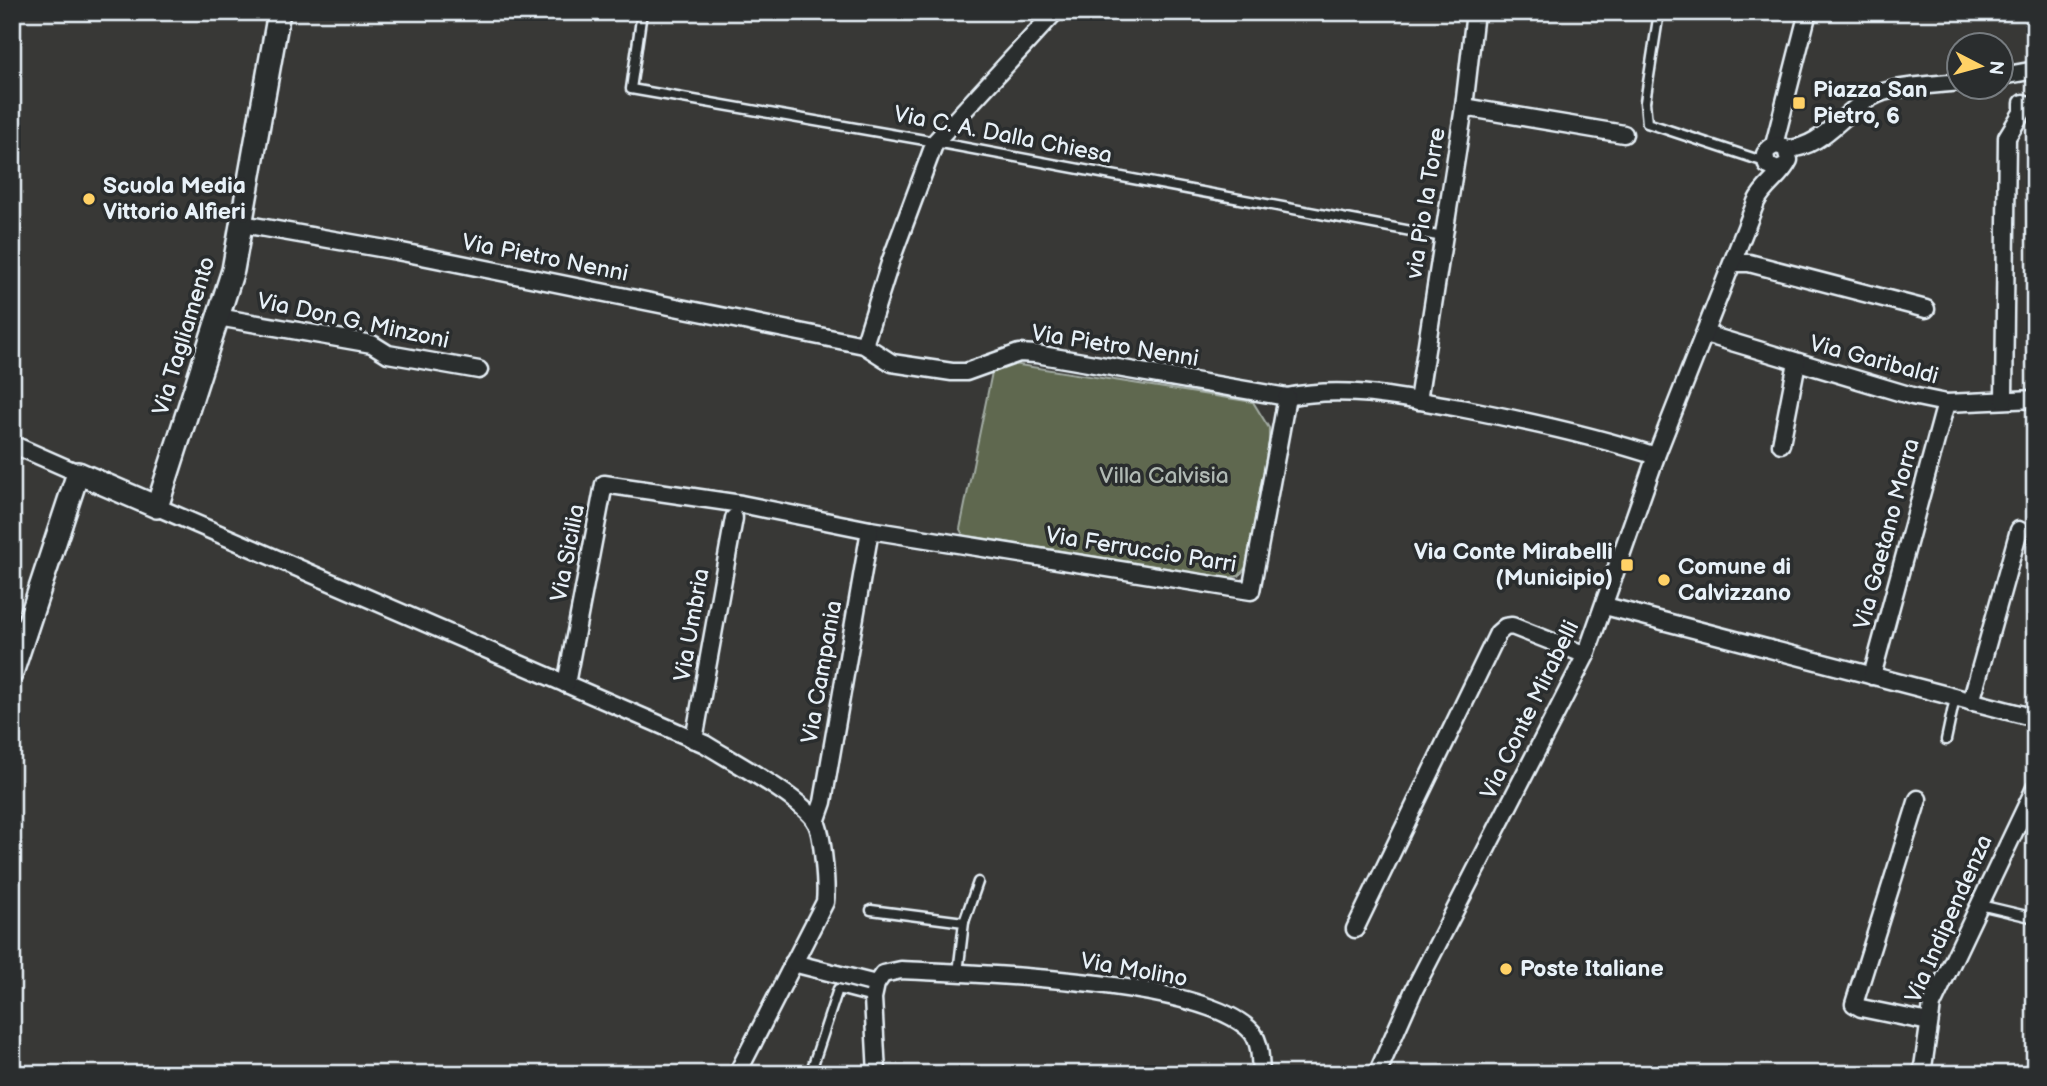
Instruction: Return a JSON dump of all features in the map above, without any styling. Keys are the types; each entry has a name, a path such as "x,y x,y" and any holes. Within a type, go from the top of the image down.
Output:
{"main road":[{"name":"Via Tagliamento","path":"157,507 233,270 279,12"},
{"path":"12,673 78,473 157,507"}],"street":[{"path":"864,345 891,260 934,142 1055,12"},
{"name":"via Pio la Torre","path":"1418,401 1464,107 1475,12"},
{"path":"1780,147 1808,12"},
{"path":"2016,73 2035,70"},
{"path":"1780,147 1790,156 1785,167 1773,170 1765,162 1765,153 1780,147 1798,149 1816,140 1861,103 1883,92 1946,84"},
{"path":"2004,400 2007,137 2023,111 2023,103"},
{"path":"1464,107 1624,134"},
{"name":"Via Conte Mirabelli","path":"1377,1074 1417,984 1586,655 1656,456 1762,188 1785,167"},
{"name":"Via Pietro Nenni","path":"242,224 410,254 864,345 892,363 966,372 1019,353 1036,354 1287,397 1320,391 1364,392 1530,422 1609,441 1656,456"},
{"path":"1734,263 1749,262 1926,309"},
{"name":"Via Don G. Minzoni","path":"218,317 372,344 388,354 478,370"},
{"name":"Via Garibaldi","path":"1705,334 1946,403 2035,399"},
{"path":"1781,444 1797,362"},
{"name":"Via Ferruccio Parri","path":"870,530 1251,591 1287,397"},
{"name":"Via Gaetano Morra","path":"1872,676 1946,403"},
{"path":"12,444 78,473"},
{"name":"Via Sicilia","path":"566,684 604,484 737,511"},
{"path":"157,507 694,740 782,791 816,822 826,874 825,902 737,1074"},
{"path":"737,511 870,530"},
{"name":"Via Umbria","path":"694,740 737,511"},
{"name":"Via Campania","path":"816,822 822,802 870,530"},
{"path":"1972,702 2019,530"},
{"path":"1605,607 2035,718"},
{"path":"1355,929 1498,633 1505,626 1512,626 1586,655"},
{"name":"Via Indipendenza","path":"1922,1074 1932,1005 1977,905 2035,788"},
{"path":"1919,799 1854,1004 1861,1008 1929,1022"},
{"path":"793,963 875,991 877,1074"},
{"name":"Via Molino","path":"875,991 883,974 901,970 1018,975 1140,990 1216,1010 1252,1032 1257,1041 1261,1074"}],"lane":[{"name":"Via C. A. Dalla Chiesa","path":"642,12 631,89 934,142 1443,237"},
{"path":"1659,12 1645,102 1647,123 1765,162"},
{"path":"1946,740 1955,698"},
{"path":"958,973 964,922 978,882"},
{"path":"1977,905 2035,918"},
{"path":"870,910 964,922"},
{"path":"810,1074 838,989 875,991"}],"green space":[{"name":"Villa Calvisia","path":"1006,363 1253,402 1269,428 1269,443 1246,567 1239,576 1228,578 963,535 960,529 992,372"}],"place":[{"name":"Piazza San Pietro, 6","path":"1799,103"},
{"name":"Scuola Media Vittorio Alfieri","path":"89,199"},
{"name":"Via Conte Mirabelli (Municipio)","path":"1627,565"},
{"name":"Comune di Calvizzano","path":"1664,580"},
{"name":"Poste Italiane","path":"1506,969"}]}
